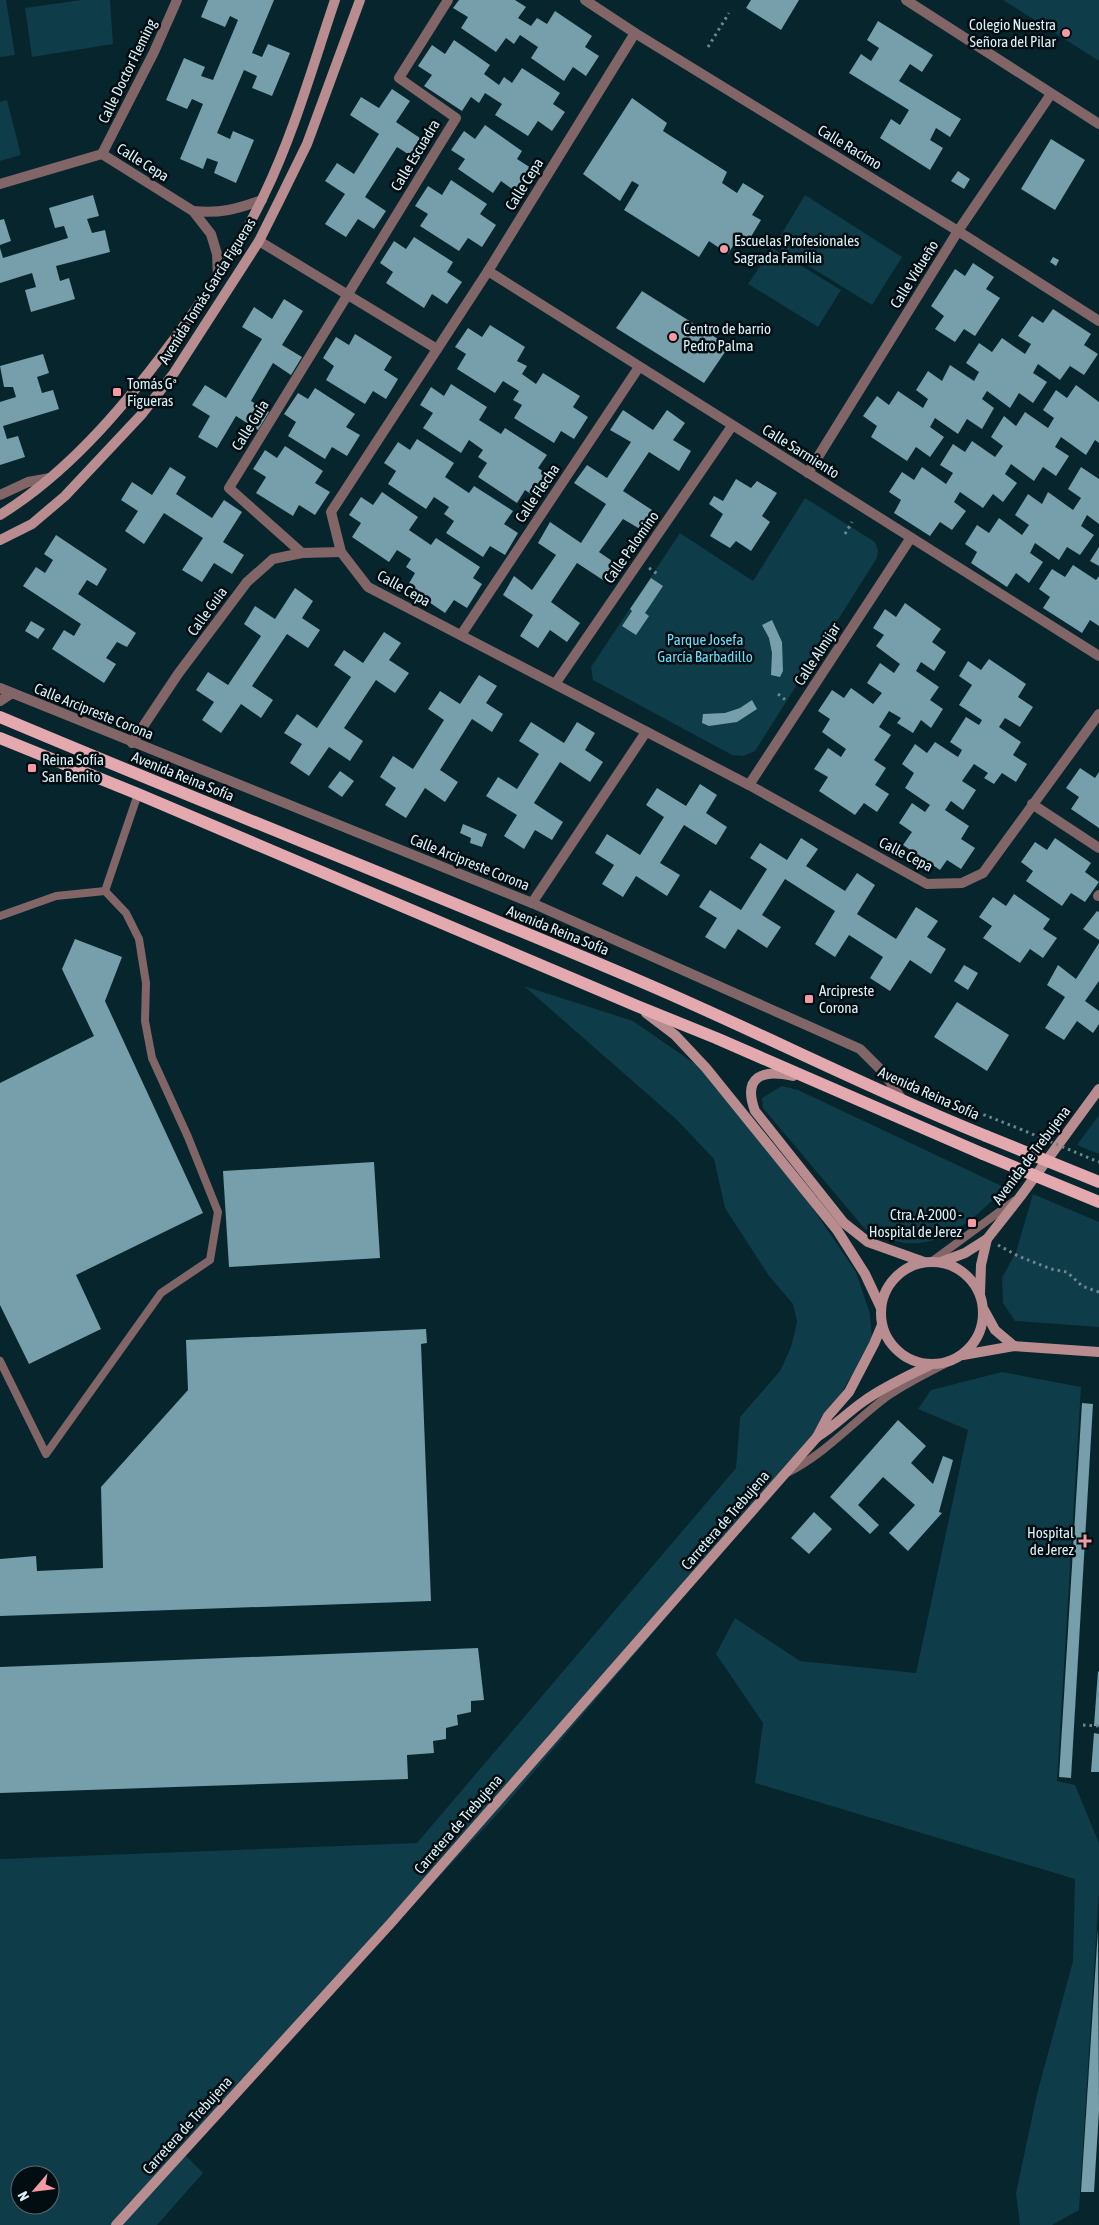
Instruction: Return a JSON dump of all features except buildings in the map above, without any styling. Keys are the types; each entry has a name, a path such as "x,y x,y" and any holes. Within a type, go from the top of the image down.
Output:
{"main road":[{"name":"Avenida Tomás García Figueras","path":"0,515 22,501 50,478 130,398 218,278 262,200 288,139 335,0"},
{"name":"Avenida Tomás García Figueras","path":"0,540 32,524 65,496 142,414 174,374 259,241 307,144 360,0"},
{"name":"Avenida Reina Sofía","path":"0,717 615,971 775,1041 903,1101 1099,1182"},
{"path":"0,738 138,794 716,1038 983,1154 1099,1202"},
{"path":"637,1006 675,1035 748,1118 837,1230 864,1274 881,1308"},
{"path":"820,1083 779,1073 765,1073 757,1078 752,1087 750,1098 755,1111 844,1223 868,1242 957,1268 970,1279 980,1293 984,1310 995,1330 1014,1346"},
{"name":"Avenida de Trebujena","path":"932,1262 965,1253 987,1239 1099,1089"},
{"name":"Avenida de Trebujena","path":"980,1293 981,1265 987,1239"},
{"path":"932,1262 908,1267 894,1278 885,1292 881,1308 882,1325 888,1340 899,1353 914,1362 930,1365 949,1362 963,1355 1014,1346 1099,1352"},
{"path":"963,1355 974,1343 982,1327 984,1310"},
{"name":"Carretera de Trebujena","path":"116,2225 397,1916 817,1438 828,1416 849,1392 882,1325"},
{"name":"Carretera de Trebujena","path":"817,1438 836,1426 862,1402 886,1386 930,1365"}],"street":[{"name":"Calle Doctor Fleming","path":"102,154 154,52 177,0"},
{"name":"Calle Escuadra","path":"348,295 456,118 398,78 448,0"},
{"name":"Calle Racimo","path":"585,0 635,33 958,231 1099,321"},
{"path":"906,0 1099,124"},
{"name":"Calle Cepa","path":"635,33 488,271 331,512 341,552 368,587 749,785 926,884 962,883 983,873 1099,714"},
{"name":"Calle Vidueño","path":"808,473 958,231 1051,94"},
{"path":"0,184 102,154"},
{"name":"Calle Cepa","path":"102,154 193,211 211,234 217,254 218,278"},
{"name":"Calle Cepa","path":"193,211 215,213 240,208 262,200"},
{"path":"259,241 438,349"},
{"name":"Calle Sarmiento","path":"488,271 910,539 1099,656"},
{"name":"Calle Guía","path":"302,553 229,488 348,295"},
{"name":"Calle Flecha","path":"461,636 639,367"},
{"name":"Calle Palomino","path":"555,684 732,426"},
{"path":"0,495 28,482 50,478"},
{"name":"Calle Almijar","path":"749,785 910,539"},
{"name":"Calle Guia","path":"132,742 178,674 246,582 273,559 302,553 341,552"},
{"name":"Calle Arcipreste Corona","path":"0,688 532,903 860,1049 884,1073 903,1101"},
{"path":"0,701 12,693"},
{"path":"532,903 646,732"},
{"path":"1032,804 1099,848"}],"lane":[{"path":"106,891 138,794"},
{"path":"0,916 56,896 106,891"},
{"path":"0,1361 46,1454 161,1294 210,1260 218,1212 188,1138 152,1058 145,1021 146,983 139,939 126,913 106,891"},
{"path":"932,1262 1020,1197"},
{"path":"786,1474 810,1462 860,1418 900,1388 949,1362"}],"path":[{"path":"708,47 729,13"},
{"path":"845,534 852,522"},
{"path":"646,566 659,575"},
{"path":"1020,1129 1099,1162"},
{"path":"987,1239 1018,1256 1051,1269 1067,1272 1082,1286 1099,1292"},
{"path":"1083,1725 1099,1726"}],"green space":[{"path":"0,0 6,0 15,55 0,57"},
{"path":"81,0 110,0 113,44 32,57 25,8"},
{"name":"Colegio Nuestra Señora del Pilar","path":"1003,0 1099,0 1099,61"},
{"path":"7,100 21,155 0,161 0,102"},
{"path":"805,195 902,257 872,305 775,245"},
{"path":"772,248 841,290 818,327 748,284"},
{"name":"Parque Josefa García Barbadillo","path":"805,498 875,542 878,550 877,558 755,751 743,756 732,755 593,680 591,667 680,533 753,581"},
{"path":"524,986 633,1021 698,1066 799,1188 856,1272 870,1314 873,1352 848,1381 818,1440 502,1809 183,2153 203,2173 157,2225 0,2225 0,1859 417,1843 736,1468 740,1417 780,1371 791,1347 797,1322 793,1304 769,1276 725,1208 714,1159 676,1119"},
{"path":"782,1086 798,1090 1006,1188 961,1227 935,1240 905,1243 875,1234 865,1229 763,1108 762,1098"},
{"path":"1099,1115 1099,1154 1077,1145"},
{"path":"1033,1194 1099,1222 1099,1327 1015,1321 1003,1303 1002,1278 1016,1252"},
{"path":"1002,1372 1081,1387 1057,1781 1075,1785 1099,1843 1099,1891 1079,2210 1052,2225 1020,2225 1016,2193 1037,2094 1073,1961 1075,1879 755,1783 763,1723 716,1654 735,1618 800,1661 916,1673 968,1430 918,1409 931,1390"}],"place":[{"name":"Colegio Nuestra Señora del Pilar","path":"1066,33"},
{"name":"Escuelas Profesionales Sagrada Familia","path":"724,249"},
{"name":"Centro de barrio Pedro Palma","path":"673,337"},
{"name":"Tomás Gª Figueras","path":"117,392"},
{"name":"Reina Sofía San Benito","path":"32,768"},
{"name":"Arcipreste Corona","path":"809,999"},
{"name":"Ctra. A-2000 - Hospital de Jerez","path":"972,1223"},
{"name":"Hospital de Jerez","path":"1085,1541"}]}
